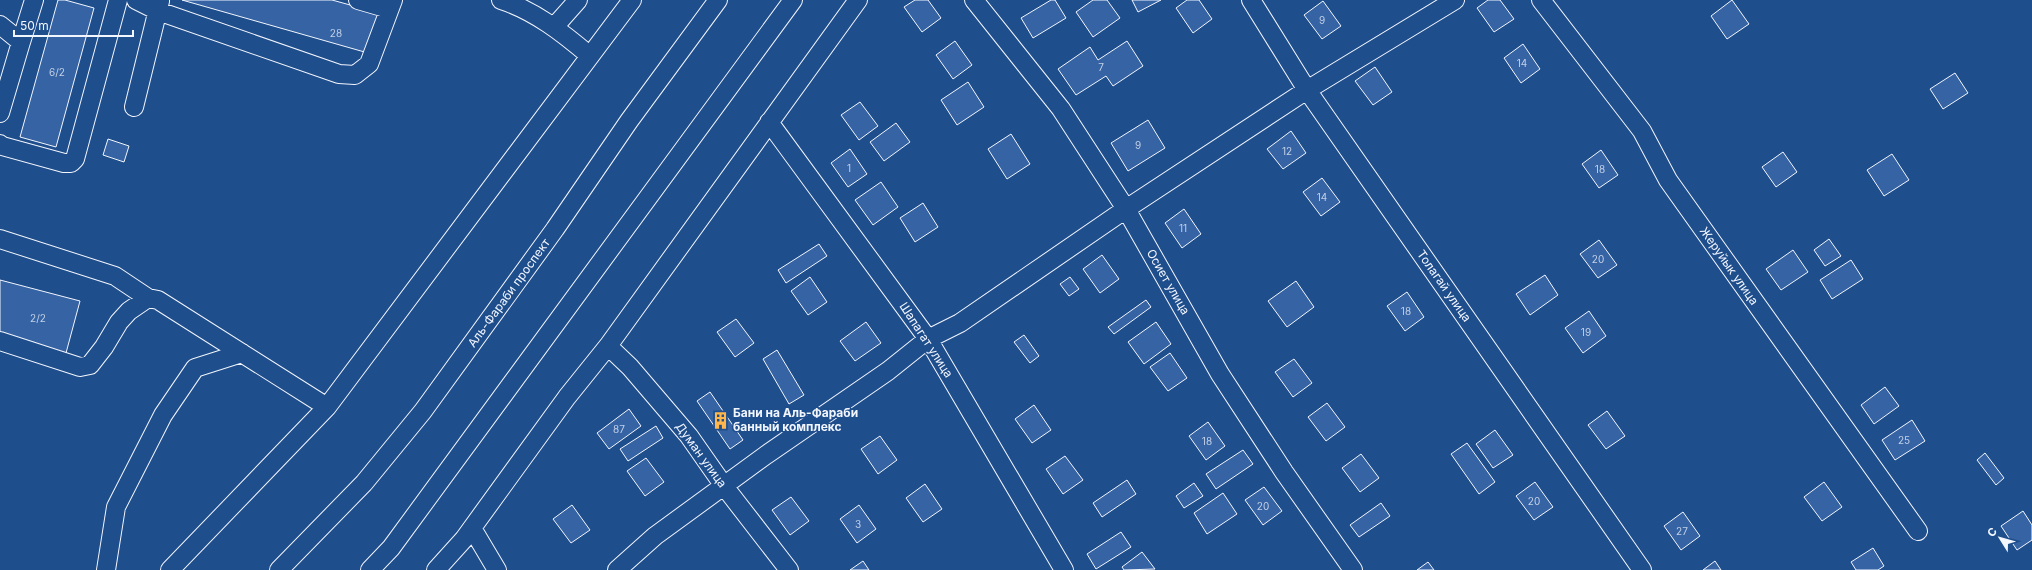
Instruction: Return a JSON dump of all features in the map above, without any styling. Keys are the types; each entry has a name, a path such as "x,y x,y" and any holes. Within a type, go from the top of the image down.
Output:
{"street":[{"path":"0,113 34,0"},
{"path":"0,144 2,146 64,163 71,163 75,159 118,0"},
{"path":"136,0 159,6 339,74 355,75 369,64 391,5 358,0"},
{"path":"555,26 578,0"},
{"path":"170,570 328,407 632,0"},
{"name":"Аль-Фараби проспект","path":"279,570 364,483 423,411 556,229 629,121 718,0"},
{"path":"370,570 396,542 793,0"},
{"path":"436,570 472,528 567,397 608,346 768,122 858,0"},
{"name":"Осиет улица","path":"974,0 1061,109 1126,209 1220,374 1284,472 1352,570"},
{"name":"Толагай улица","path":"1251,0 1307,90 1642,570"},
{"path":"617,570 655,536 766,455 888,371 928,339 960,323 1126,209 1307,90 1455,0"},
{"name":"Жеруйык улица","path":"1541,0 1642,131 1668,180 1918,531"},
{"path":"508,1 555,26 590,56"},
{"path":"134,106 159,6"},
{"path":"0,25 21,42"},
{"name":"Шапагат улица","path":"768,122 928,339 1064,570"},
{"path":"0,239 115,276 148,298 158,300 328,407"},
{"path":"0,341 80,367 90,365 104,347 119,322 129,311 148,298"},
{"name":"Думан улица","path":"608,346 630,367 690,436 724,486 789,570"},
{"path":"106,570 116,506 163,415 195,368 242,353"},
{"path":"472,528 498,570"}],"building":[{"path":"58,0 65,0 94,8 56,147 20,137"},
{"path":"182,0 332,0 379,13 368,53"},
{"path":"915,0 928,0 941,18 922,32 904,7"},
{"path":"1051,0 1055,0 1066,18 1033,38 1021,18"},
{"path":"1093,0 1107,0 1120,18 1093,37 1076,12"},
{"path":"1132,0 1161,0 1138,12"},
{"path":"1187,0 1199,0 1212,19 1193,33 1176,8"},
{"path":"1488,0 1500,0 1514,19 1494,32 1477,8"},
{"path":"1732,0 1749,24 1727,39 1711,16"},
{"path":"1323,1 1341,26 1322,39 1304,15"},
{"path":"955,41 972,65 953,79 936,55"},
{"path":"1127,41 1143,66 1113,86 1106,76 1076,95 1058,69 1090,47 1098,60"},
{"path":"1523,44 1540,69 1521,83 1504,58"},
{"path":"1375,67 1392,92 1373,105 1355,81"},
{"path":"1955,73 1968,93 1943,109 1930,89"},
{"path":"968,82 984,107 957,125 941,100"},
{"path":"860,102 878,126 859,140 841,115"},
{"path":"1148,120 1165,148 1128,171 1111,143"},
{"path":"896,123 910,142 884,161 870,142"},
{"path":"1291,131 1306,153 1283,169 1267,149"},
{"path":"1011,134 1030,164 1007,179 988,149"},
{"path":"108,139 129,146 124,162 103,155"},
{"path":"850,149 867,174 848,187 831,163"},
{"path":"1601,150 1618,175 1599,188 1582,164"},
{"path":"1783,152 1797,172 1776,187 1762,167"},
{"path":"1892,154 1909,180 1884,196 1867,170"},
{"path":"1322,178 1340,202 1321,216 1303,192"},
{"path":"881,182 898,207 873,225 855,200"},
{"path":"923,203 938,227 915,242 900,218"},
{"path":"1184,209 1201,234 1182,248 1165,223"},
{"path":"1829,239 1841,256 1825,266 1814,250"},
{"path":"1599,240 1617,265 1598,278 1580,254"},
{"path":"819,244 827,256 786,283 778,270"},
{"path":"1793,250 1808,272 1781,290 1766,269"},
{"path":"1102,255 1119,279 1100,293 1083,269"},
{"path":"1851,260 1863,279 1832,299 1820,280"},
{"path":"1545,275 1558,295 1530,315 1516,294"},
{"path":"810,277 827,302 808,315 791,291"},
{"path":"1070,277 1079,289 1069,296 1060,284"},
{"path":"0,280 80,301 66,353 0,335"},
{"path":"1296,281 1314,307 1287,327 1268,301"},
{"path":"1407,292 1424,317 1405,331 1387,306"},
{"path":"1146,300 1151,307 1114,334 1108,327"},
{"path":"1589,311 1606,336 1583,353 1565,328"},
{"path":"736,319 754,343 735,357 717,332"},
{"path":"866,322 881,343 855,361 840,341"},
{"path":"1156,322 1171,344 1144,364 1128,342"},
{"path":"1024,335 1039,356 1030,363 1014,342"},
{"path":"777,350 804,395 789,404 763,359"},
{"path":"1170,353 1187,378 1168,391 1150,367"},
{"path":"1294,359 1312,383 1293,397 1275,372"},
{"path":"1885,387 1899,406 1874,424 1861,405"},
{"name":"Бани на Аль-Фараби банный комплекс","path":"710,392 743,440 730,449 697,401"},
{"path":"1327,403 1345,427 1326,441 1308,417"},
{"path":"1034,405 1051,430 1032,443 1015,419"},
{"path":"629,409 641,426 609,449 597,433"},
{"path":"1607,411 1625,436 1606,449 1588,425"},
{"path":"1912,420 1925,441 1895,460 1882,440"},
{"path":"1208,422 1225,446 1206,460 1189,436"},
{"path":"656,426 663,438 628,461 620,449"},
{"path":"1495,430 1513,455 1493,468 1476,444"},
{"path":"880,436 897,460 878,474 861,449"},
{"path":"1467,443 1495,482 1479,494 1451,454"},
{"path":"1243,450 1253,464 1216,489 1206,474"},
{"path":"1985,453 2004,478 1996,485 1977,460"},
{"path":"1361,454 1379,478 1360,492 1342,468"},
{"path":"1065,456 1083,480 1063,494 1046,469"},
{"path":"646,458 664,482 645,496 627,471"},
{"path":"1127,480 1136,494 1102,517 1093,503"},
{"path":"1535,482 1553,507 1534,520 1516,496"},
{"path":"1824,482 1842,507 1822,521 1804,497"},
{"path":"1194,483 1203,496 1184,508 1176,496"},
{"path":"925,484 942,509 923,522 906,498"},
{"path":"1264,487 1282,511 1263,525 1245,500"},
{"path":"1223,493 1237,514 1207,534 1194,513"},
{"path":"791,497 809,521 790,535 772,510"},
{"path":"1381,503 1390,516 1359,537 1350,525"},
{"path":"572,505 590,530 571,543 553,519"},
{"path":"859,505 876,529 857,543 840,519"},
{"path":"2023,511 2032,525 2032,540 2017,550 2001,526"},
{"path":"1683,512 1700,536 1681,550 1664,526"},
{"path":"1121,532 1131,547 1096,569 1087,554"},
{"path":"1873,548 1884,566 1878,570 1856,570 1851,562"},
{"path":"1142,552 1155,569 1124,570 1122,567"},
{"path":"863,561 869,570 850,570"},
{"path":"1715,561 1721,570 1703,570"},
{"path":"1428,562 1434,570 1417,570"}],"place":[{"name":"Бани на Аль-Фараби банный комплекс","path":"720,420"}]}
